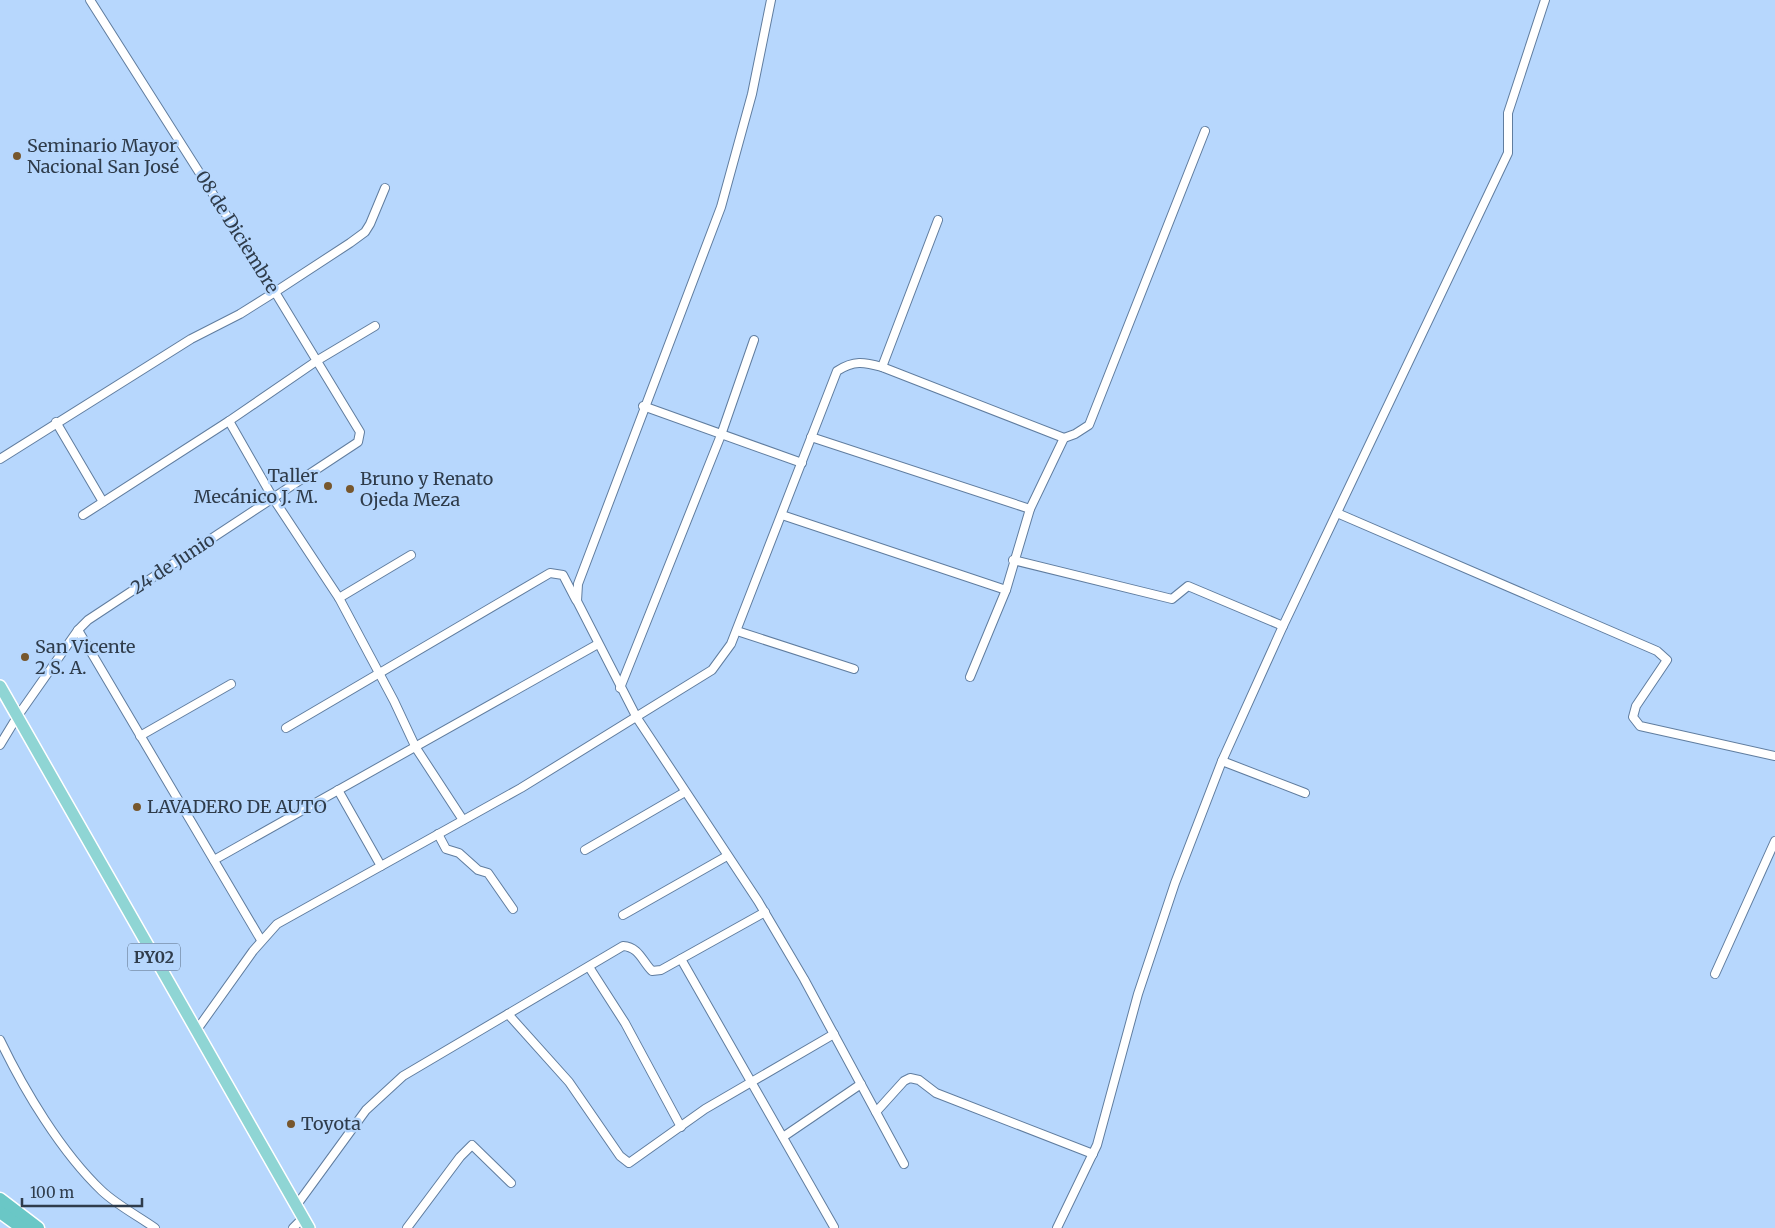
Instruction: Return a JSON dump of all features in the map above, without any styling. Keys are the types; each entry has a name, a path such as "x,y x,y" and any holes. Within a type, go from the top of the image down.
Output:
{"highway":[{"path":"0,1199 38,1228"},
{"path":"0,1212 22,1228"}],"main road":[{"name":"PY02","path":"0,686 306,1223"}],"street":[{"name":"08 de Diciembre","path":"90,0 318,360 360,432 358,442"},
{"path":"577,601 578,584 643,406 721,207 732,174 752,94 771,0"},
{"path":"1057,1228 1092,1154 1141,985 1175,883 1222,761 1283,626 1508,153 1508,113 1545,0"},
{"path":"970,677 1006,590 1013,560 1030,508 1064,438 1089,425 1205,131"},
{"path":"0,459 56,422 191,339 240,314 276,292 365,232 385,188"},
{"path":"882,367 938,220"},
{"path":"83,515 229,421 318,360 375,326"},
{"path":"620,688 721,435 754,340"},
{"path":"196,1031 262,940 277,924 463,820 637,718 712,670 732,644 837,371 850,363 862,362 882,367 1064,438"},
{"path":"643,406 802,463"},
{"path":"229,421 273,498 338,598 379,673 415,747 463,820"},
{"path":"56,422 103,502"},
{"path":"811,437 1030,508"},
{"name":"24 de Junio","path":"0,745 17,717 78,630 88,620 358,442"},
{"path":"1337,513 1657,651 1667,660 1636,706 1633,717 1640,726 1775,756"},
{"path":"782,514 1006,590"},
{"path":"338,598 411,555"},
{"path":"1013,560 1172,599 1188,586 1283,626"},
{"path":"286,728 550,573 563,575 637,718 765,912 904,1164"},
{"path":"78,630 262,940"},
{"path":"737,631 854,669"},
{"path":"214,860 598,644"},
{"path":"140,736 231,684"},
{"path":"1222,761 1305,793"},
{"path":"338,790 381,866"},
{"path":"585,850 685,792"},
{"path":"438,834 446,849 459,853 478,870 488,873 512,909"},
{"path":"1715,974 1775,841"},
{"path":"624,914 727,856"},
{"path":"296,1206 366,1110 403,1076 623,946 631,946 638,952 652,971 661,970 765,912"},
{"path":"681,959 834,1227"},
{"path":"589,967 625,1023 681,1127"},
{"path":"508,1014 569,1082 620,1156 629,1163 705,1109 834,1034"},
{"path":"0,1040 18,1078 60,1140 102,1192 155,1228"},
{"path":"876,1112 904,1081 910,1078 919,1080 936,1093 1092,1154"},
{"path":"783,1137 861,1084"},
{"path":"407,1228 460,1157 472,1145 511,1183"},
{"path":"293,1228 306,1223"}],"place":[{"name":"Seminario Mayor Nacional San José","path":"17,156"},
{"name":"Taller Mecánico J. M.","path":"328,486"},
{"name":"Bruno y Renato Ojeda Meza","path":"350,489"},
{"name":"San Vicente 2 S. A.","path":"25,657"},
{"name":"LAVADERO DE AUTO","path":"137,807"},
{"name":"Toyota","path":"291,1124"}]}
